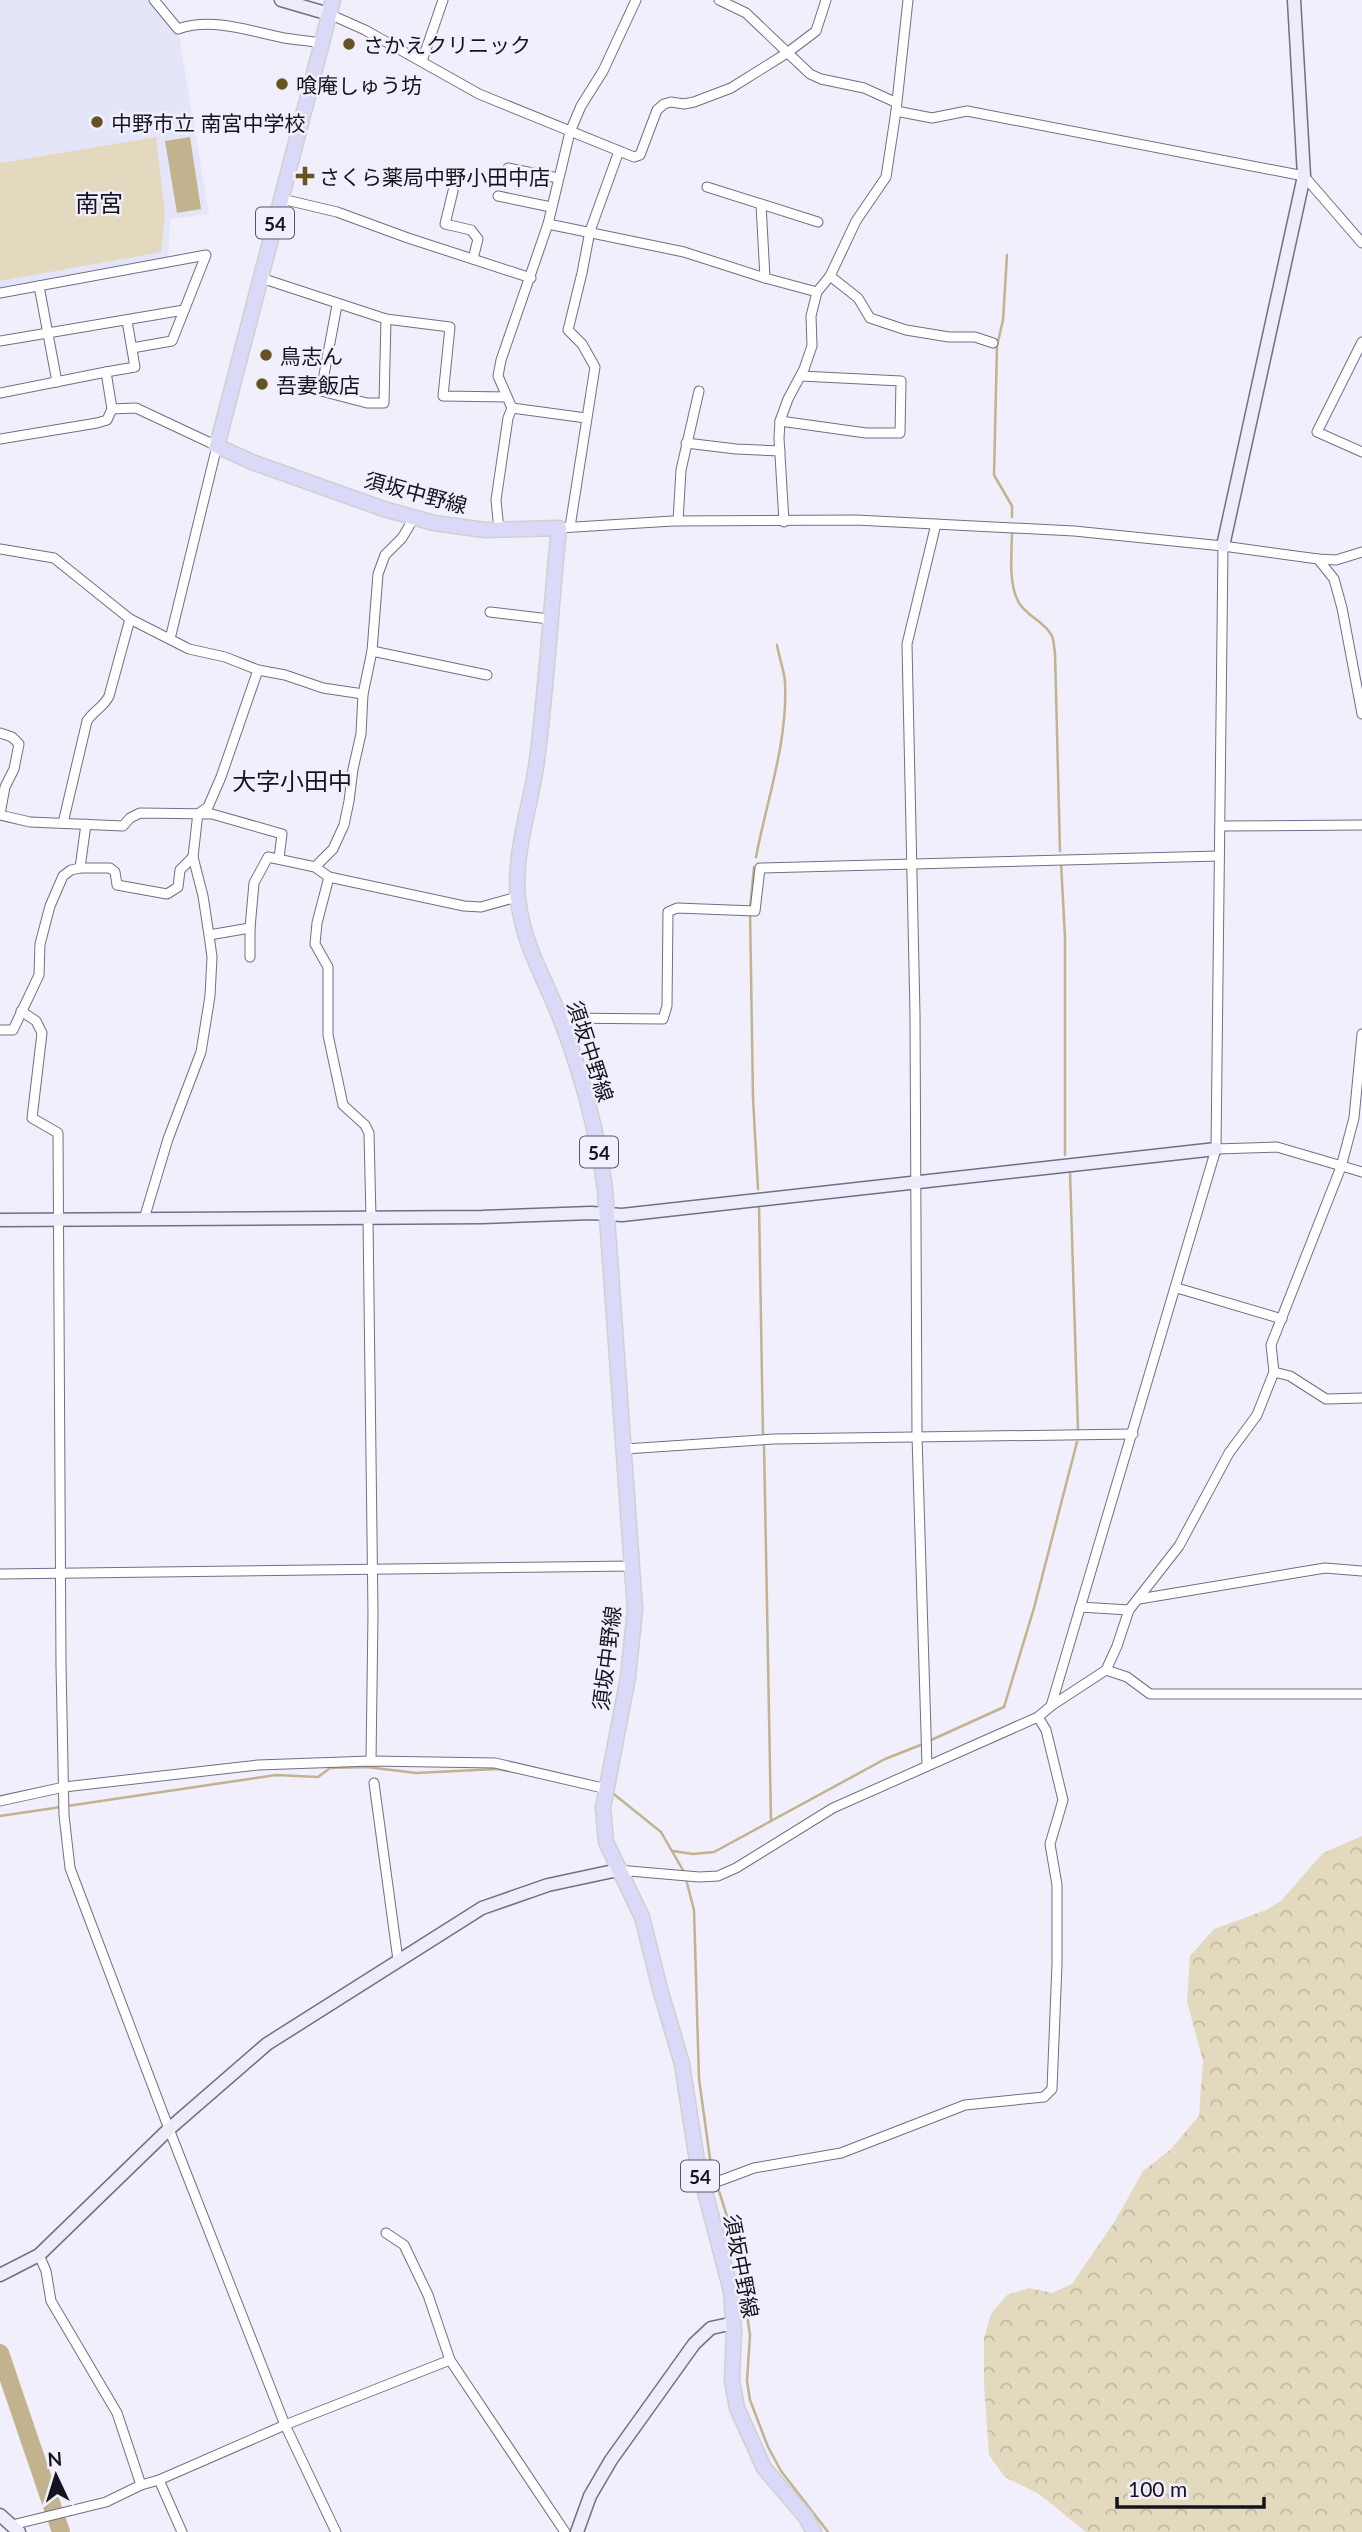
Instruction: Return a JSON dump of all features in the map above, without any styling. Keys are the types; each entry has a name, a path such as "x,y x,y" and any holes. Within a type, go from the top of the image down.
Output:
{"main road":[{"name":"54","path":"218,446 331,7"},
{"name":"須坂中野線","path":"218,446 264,466 414,518 470,529 565,527 549,619 537,756 517,870 517,897 525,932 560,1018 591,1117 603,1174 607,1214 633,1566 634,1630 627,1685 603,1808 606,1842 642,1917 660,1989 681,2056 695,2154 707,2185 725,2265 734,2323 733,2390 740,2417 764,2468 805,2516 814,2532"}],"street":[{"path":"154,0 177,29 190,25 239,27 322,43"},
{"path":"281,0 331,7 365,30 479,94 634,157 640,155 657,110 664,104 694,102 732,88 788,53 816,31 826,0"},
{"path":"422,61 443,0"},
{"path":"512,408 498,376 501,360 548,223 570,132 581,107 603,71 636,0"},
{"path":"719,0 746,13 810,74 864,88 896,107 932,118 967,111 1304,176 1362,243"},
{"path":"783,522 780,421 812,346 811,316 817,292 830,276 856,221 886,177 908,0"},
{"path":"1051,1706 1216,1149 1223,546 1304,176 1294,0"},
{"path":"619,151 590,231 568,330 582,344 595,367 565,527 678,522 856,520 1073,531 1223,546 1318,559 1336,560 1362,552"},
{"path":"509,169 558,178"},
{"path":"707,187 818,222"},
{"path":"453,191 445,224 471,230 478,239 473,259"},
{"path":"498,196 551,207"},
{"path":"282,199 337,212 531,278"},
{"path":"761,204 765,278"},
{"path":"548,223 684,252 817,292"},
{"path":"0,293 206,255 172,341 132,348"},
{"path":"830,276 858,298 870,318 906,330 949,337 975,337 993,343"},
{"path":"261,278 386,319 450,327 443,396 506,397"},
{"path":"39,286 57,382"},
{"path":"337,305 321,391 367,403 384,403 386,319"},
{"path":"0,341 184,310"},
{"path":"0,393 135,367 127,321"},
{"path":"1362,342 1317,432 1362,452"},
{"path":"0,439 107,420 112,409 106,372"},
{"path":"780,421 866,433 900,433 901,381 801,376"},
{"path":"678,522 681,470 699,391"},
{"path":"112,409 136,408 218,446 170,639"},
{"path":"512,408 586,418"},
{"path":"499,530 496,500 508,418 512,408"},
{"path":"686,443 780,451"},
{"path":"315,867 333,849 344,825 372,651 378,574 385,555 402,538 414,518"},
{"path":"927,1765 917,1436 915,1014 907,644 936,524"},
{"path":"0,549 54,558 131,619 189,649 225,657 258,670 285,675 323,688 363,694"},
{"path":"1318,559 1334,579 1362,714"},
{"path":"490,612 549,619"},
{"path":"63,823 87,721 95,710 105,704 109,696 131,619"},
{"path":"372,651 487,675"},
{"path":"144,1219 169,1139 201,1052 210,996 212,957 203,896 193,857 198,814 208,807 221,777 258,670"},
{"path":"0,733 12,737 19,744 14,769 5,787 0,815 30,822 124,826 130,818 140,813 212,814 282,834 279,858"},
{"path":"80,868 86,824"},
{"path":"1220,826 1362,825"},
{"path":"560,1018 663,1019 667,1006 668,912 677,908 755,911 760,868 1219,856"},
{"path":"0,1030 13,1030 39,975 40,944 50,906 63,876 80,868 110,869 115,872 117,885 167,894 178,887 180,870 193,857"},
{"path":"250,957 254,883 268,857 315,867 329,877 464,906 481,907 517,897"},
{"path":"329,877 317,923 315,944 328,967 328,1035 343,1105 365,1125 369,1133 371,1761"},
{"path":"209,935 250,928"},
{"path":"21,1011 36,1021 42,1032 32,1118 58,1133 60,1572 64,1815 70,1868 285,2425 336,2532"},
{"path":"0,2275 39,2255 169,2129 267,2044 482,1908 548,1885 618,1870 699,1877 718,1876 736,1868 833,1808 1038,1717 1106,1670 1129,1610 1179,1546 1229,1452 1257,1415 1274,1371 1271,1345 1341,1167 1354,1118 1362,1034"},
{"path":"0,1220 370,1218 649,1212 1216,1149 1276,1147 1362,1172"},
{"path":"1177,1288 1282,1319"},
{"path":"1274,1371 1290,1376 1326,1399 1362,1398"},
{"path":"625,1449 774,1439 1133,1434"},
{"path":"0,1574 633,1566"},
{"path":"1139,1599 1325,1568 1362,1571"},
{"path":"1080,1607 1129,1610"},
{"path":"1106,1670 1127,1676 1150,1694 1362,1694"},
{"path":"707,2185 754,2168 841,2153 965,2105 1044,2097 1052,2089 1058,1964 1057,1885 1050,1844 1063,1800 1046,1730 1038,1717"},
{"path":"0,1801 64,1788 258,1765 371,1761 495,1763 607,1789"},
{"path":"374,1783 398,1959"},
{"path":"386,2233 404,2245 428,2295 450,2360 565,2532"},
{"path":"39,2255 46,2271 51,2301 117,2413 141,2485"},
{"path":"577,2532 590,2496 611,2460 694,2344 711,2328 734,2323"},
{"path":"0,2515 15,2528 38,2518 106,2502 285,2425 450,2360"},
{"path":"159,2480 181,2532"}],"shaded area":[{"name":"中野市立 南宮中学校","path":"0,0 154,0 178,29 209,214 170,219 168,262 0,293"},
{"path":"190,137 201,209 177,213 165,141"}],"green space":[{"path":"156,137 165,214 161,252 0,281 0,163"},
{"path":"1362,1836 1362,2532 1086,2532 1039,2494 1005,2477 989,2455 984,2338 991,2314 1007,2295 1029,2288 1052,2293 1072,2284 1115,2221 1143,2171 1170,2150 1199,2116 1203,2061 1187,2001 1190,1956 1214,1929 1266,1910 1281,1901 1323,1853"}],"waterway":[{"path":"1007,255 1003,320 997,346 994,475 1012,506 1012,517"},
{"path":"1012,530 1011,566 1015,593 1021,606 1049,631 1054,642 1060,851"},
{"path":"756,857 783,726 785,682 777,645"},
{"path":"1061,862 1065,938 1065,1155"},
{"path":"754,867 750,909 753,1098 758,1189"},
{"path":"1070,1172 1078,1430"},
{"path":"759,1205 763,1436"},
{"path":"929,1741 1004,1707 1034,1608 1077,1442"},
{"path":"764,1444 771,1821"},
{"path":"673,1851 693,1854 714,1852 885,1759 923,1744"},
{"path":"0,1816 276,1775 318,1777 330,1768 367,1767 416,1773 497,1769 521,1773"},
{"path":"610,1791 661,1832 684,1872"},
{"path":"686,1879 694,1910 699,2079 711,2166 732,2232 745,2301 750,2335 747,2381 750,2400 768,2447 781,2471 828,2532"},
{"path":"0,2353 61,2532"}],"place":[{"name":"さかえクリニック","path":"349,44"},
{"name":"喰庵しゅう坊","path":"282,84"},
{"name":"中野市立 南宮中学校","path":"97,122"},
{"name":"さくら薬局中野小田中店","path":"305,176"},
{"name":"鳥志ん","path":"266,355"},
{"name":"吾妻飯店","path":"262,384"}],"district":[{"name":"南宮","path":"99,202"},
{"name":"大字小田中","path":"292,780"}]}
